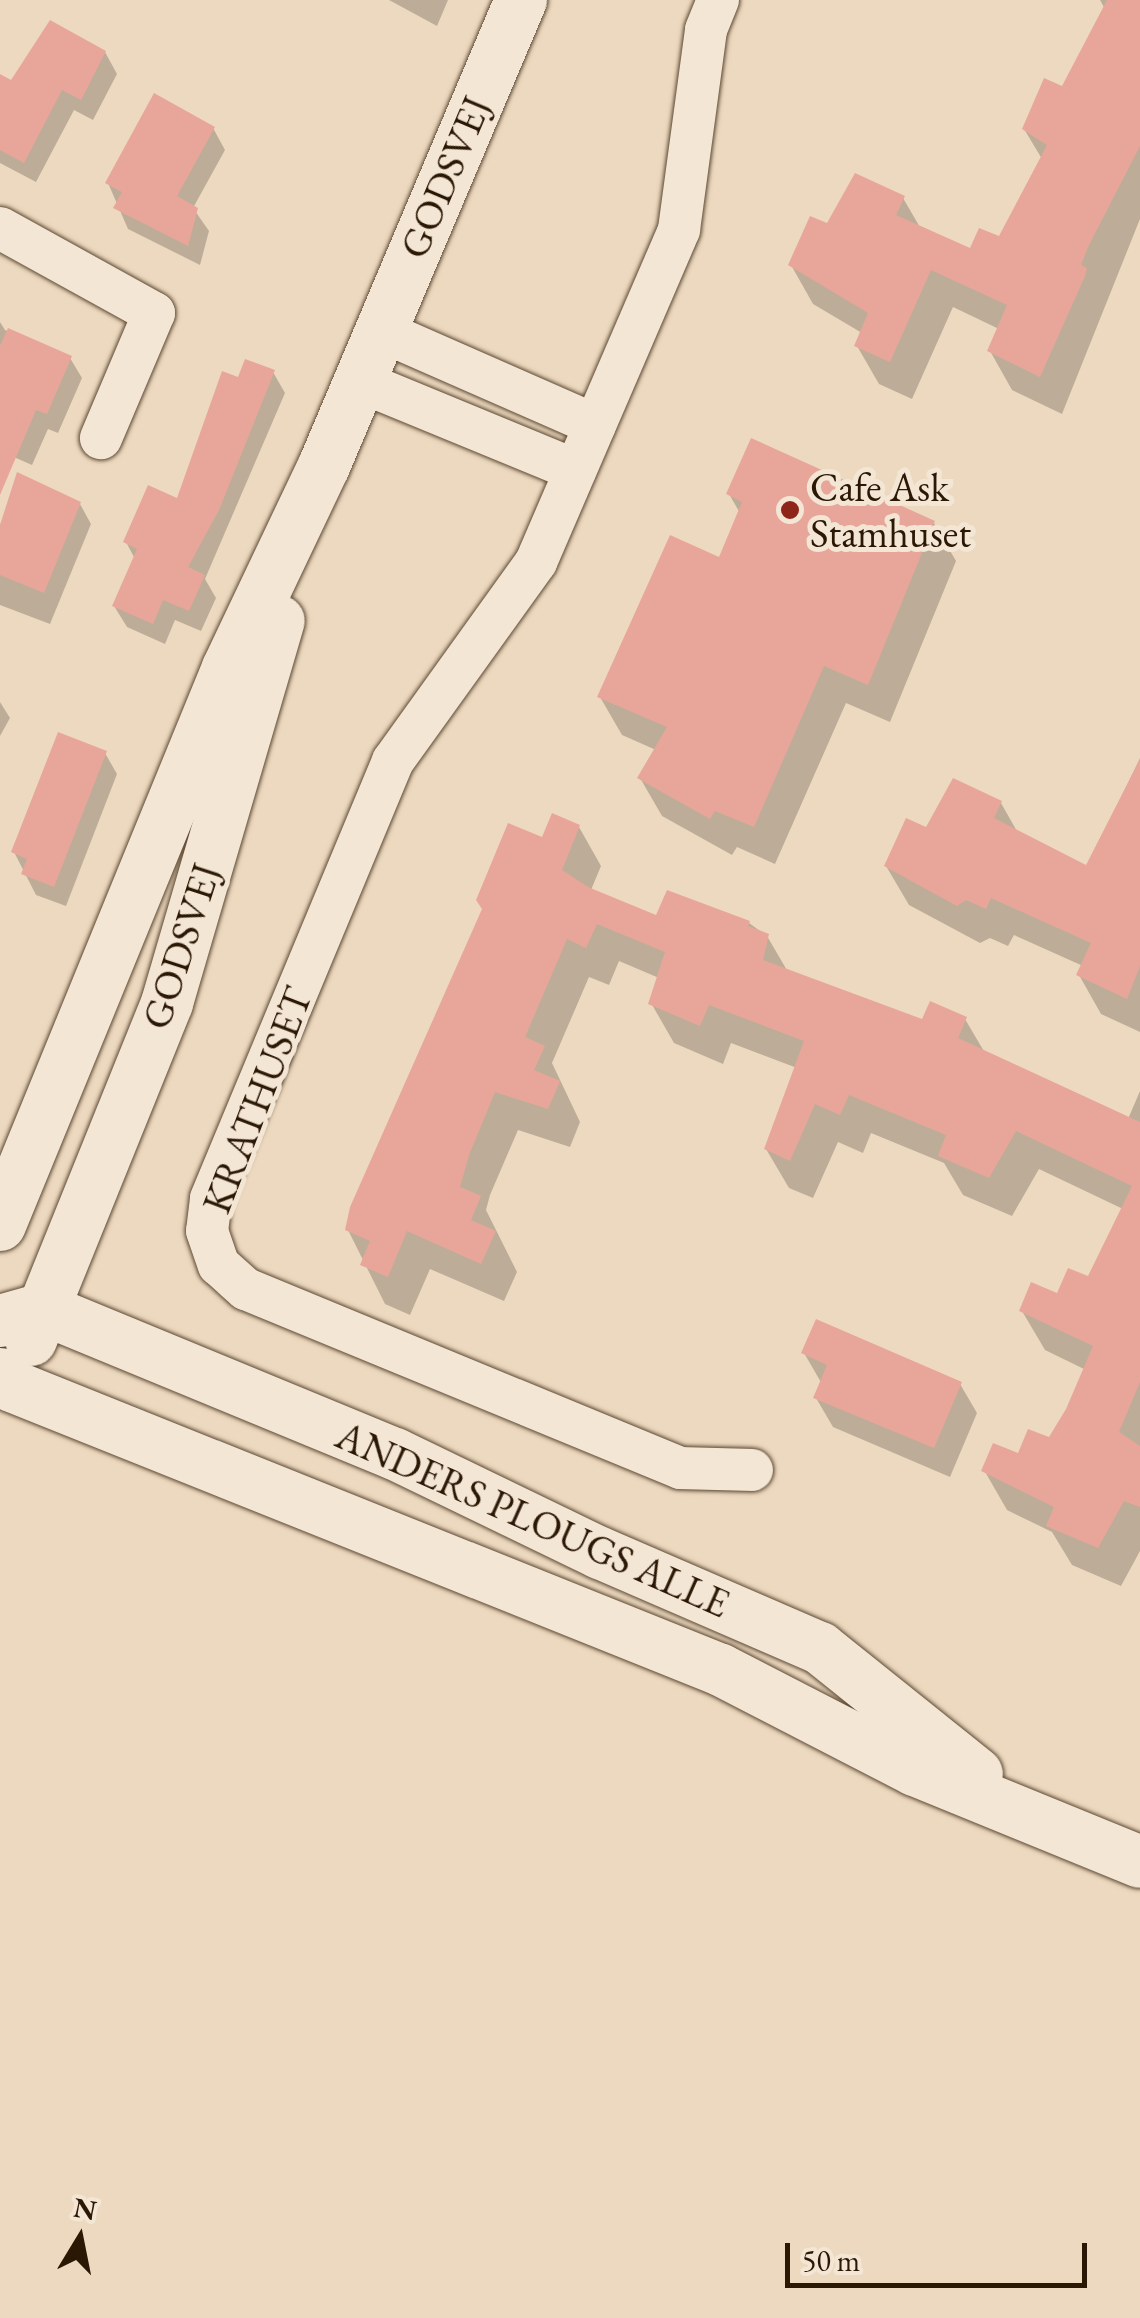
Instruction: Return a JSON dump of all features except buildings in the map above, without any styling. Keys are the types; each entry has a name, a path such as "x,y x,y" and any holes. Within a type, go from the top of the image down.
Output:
{"street":[{"name":"GODSVEJ","path":"0,1226 228,668 324,466 521,0"},
{"name":"KRATHUSET","path":"718,0 706,30 679,230 536,562 393,761 211,1199 207,1231 220,1265 246,1289 681,1468 752,1470"},
{"path":"0,228 154,313 102,438"},
{"path":"379,330 595,425"},
{"path":"359,381 575,470"},
{"name":"GODSVEJ","path":"4,1391 22,1315 167,1003 324,466"},
{"name":"ANDERS PLOUGS ALLE","path":"22,1315 395,1454 820,1648 1026,1811"},
{"name":"ANDERS PLOUGS ALLE","path":"4,1391 721,1670 915,1770 1026,1811 1140,1862"}],"place":[{"name":"Cafe Ask Stamhuset","path":"790,510"}]}
